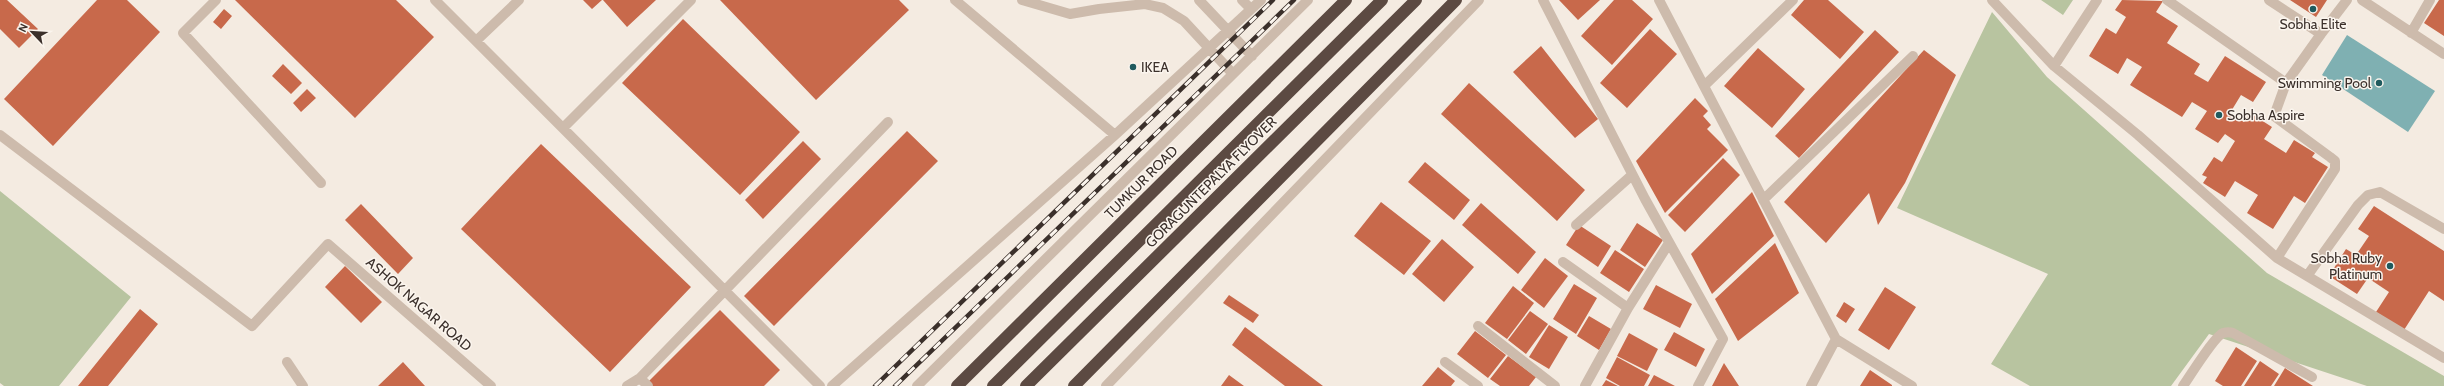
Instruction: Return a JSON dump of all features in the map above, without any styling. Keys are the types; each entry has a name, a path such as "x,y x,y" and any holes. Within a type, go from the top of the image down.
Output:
{"highway":[{"name":"TUMKUR ROAD","path":"957,386 1346,0"},
{"name":"GORAGUNTEPALYA FLYOVER","path":"993,386 1382,0"},
{"name":"GORAGUNTEPALYA FLYOVER","path":"1026,386 1416,0"},
{"path":"1074,386 1456,0"}],"street":[{"path":"216,0 182,33 321,183"},
{"path":"435,0 820,386"},
{"path":"476,41 519,0"},
{"path":"956,0 1115,135"},
{"path":"1022,0 1070,14 1145,4 1163,8 1184,21 1209,50 1234,74"},
{"path":"1199,0 1252,56"},
{"path":"1242,0 1251,9"},
{"path":"832,386 1115,135 1209,50 1261,0"},
{"path":"917,386 1308,0"},
{"path":"1106,386 1479,0"},
{"path":"1543,0 1632,175 1723,338 1698,386"},
{"path":"1659,0 1836,339 1912,386"},
{"path":"1704,86 1793,0"},
{"path":"1992,0 2054,66 2138,135 2277,258 2444,358"},
{"path":"2054,66 2097,0"},
{"path":"2167,0 2286,83"},
{"path":"2269,0 2321,34"},
{"path":"2277,258 2335,169 2335,161 2274,116 2286,83 2347,0"},
{"path":"2362,0 2444,54"},
{"path":"2411,33 2430,0"},
{"path":"563,128 686,2"},
{"path":"1763,200 1913,56"},
{"path":"627,386 640,378 726,291 888,122"},
{"name":"ASHOK NAGAR ROAD","path":"0,135 252,326 328,244 491,386"},
{"path":"1576,225 1632,175"},
{"path":"2307,276 2358,205 2368,195 2380,192 2444,229"},
{"path":"1585,386 1628,308 1669,243"},
{"path":"1563,262 1628,308"},
{"path":"1478,326 1555,386"},
{"path":"2183,386 2222,334 2230,332 2312,377"},
{"path":"1811,386 1836,339"},
{"path":"287,362 303,386"},
{"path":"1445,362 1478,386"},
{"path":"640,378 648,386"}],"green space":[{"path":"2041,0 2073,0 2063,15"},
{"path":"1992,12 2047,77 2267,273 2444,376 2444,386 2367,386 2209,334 2171,386 2030,386 1991,364 2048,274 1897,208"},
{"path":"0,191 131,297 59,386 4,386 0,383"}],"water":[{"name":"Swimming Pool","path":"2347,35 2435,91 2408,132 2322,75"}],"building":[{"path":"0,0 7,0 38,29 19,48 0,29"},
{"path":"97,0 127,0 160,32 53,146 4,99"},
{"path":"235,0 396,0 434,37 355,118"},
{"path":"583,0 602,0 592,9"},
{"path":"603,0 656,0 627,27"},
{"path":"720,0 899,0 909,10 816,100"},
{"path":"1559,0 1600,0 1578,20"},
{"path":"1614,0 1632,0 1653,19 1612,65 1581,36"},
{"path":"1804,0 1828,0 1864,32 1840,59 1791,15"},
{"name":"Sobha Aspire","path":"2122,0 2163,1 2156,12 2178,26 2167,43 2200,64 2194,74 2208,82 2225,56 2266,82 2253,102 2241,95 2230,113 2244,122 2250,113 2272,127 2264,139 2286,153 2294,140 2315,153 2312,157 2328,167 2305,203 2294,196 2273,229 2247,213 2258,195 2235,181 2225,197 2203,183 2207,177 2202,175 2214,157 2222,162 2235,141 2225,134 2218,143 2195,129 2207,111 2192,102 2182,117 2130,85 2142,67 2127,58 2118,74 2089,56 2106,28 2116,34 2126,17 2115,10"},
{"name":"Sobha Elite","path":"2290,0 2327,0 2316,17"},
{"path":"2439,0 2444,0 2444,36 2424,23"},
{"path":"224,9 232,16 221,29 213,22"},
{"path":"683,19 800,132 740,195 622,83"},
{"path":"1650,29 1677,54 1627,108 1600,83"},
{"path":"1875,30 1899,52 1799,158 1775,136"},
{"path":"1541,46 1598,119 1575,138 1513,72"},
{"path":"1758,48 1805,89 1772,128 1724,86"},
{"path":"1924,50 1956,75 1905,183 1878,225 1869,193 1826,243 1784,202"},
{"path":"283,64 302,83 291,94 272,76"},
{"path":"1469,83 1585,190 1557,221 1441,114"},
{"path":"307,89 316,98 301,112 293,103"},
{"path":"1695,98 1708,111 1703,116 1711,125 1707,129 1728,150 1665,213 1636,161"},
{"path":"907,131 938,161 774,326 744,296"},
{"path":"803,141 821,159 763,219 745,200"},
{"path":"541,144 691,287 610,372 461,229"},
{"path":"1723,158 1740,175 1685,232 1668,215"},
{"path":"1425,162 1470,200 1454,220 1408,182"},
{"path":"1752,192 1774,236 1712,294 1691,254"},
{"path":"1381,202 1431,241 1404,275 1354,236"},
{"path":"1481,203 1536,252 1518,274 1462,225"},
{"path":"361,204 413,258 398,274 345,220"},
{"name":"Sobha Ruby Platinum","path":"2374,206 2444,251 2444,301 2429,291 2404,330 2376,312 2389,292 2368,278 2357,294 2329,276 2346,249 2356,255 2369,236 2358,229"},
{"path":"1637,223 1663,240 1645,267 1620,250"},
{"path":"1579,225 1611,246 1598,267 1566,245"},
{"path":"1442,239 1474,267 1444,302 1412,274"},
{"path":"1775,243 1799,293 1738,341 1715,299"},
{"path":"1615,250 1644,269 1629,292 1600,273"},
{"path":"1545,258 1568,276 1544,308 1521,290"},
{"path":"345,266 382,302 361,323 325,287"},
{"path":"1574,284 1597,298 1576,334 1553,319"},
{"path":"1656,285 1692,304 1680,328 1643,309"},
{"path":"1513,286 1534,303 1507,339 1485,323"},
{"path":"1885,287 1916,307 1889,350 1858,330"},
{"path":"1229,295 1259,315 1253,323 1223,303"},
{"path":"1844,302 1855,309 1846,323 1836,316"},
{"path":"140,309 158,324 108,386 78,386"},
{"path":"720,310 780,370 764,386 652,386 648,382"},
{"path":"1530,311 1548,324 1526,354 1508,340"},
{"path":"1589,316 1611,329 1599,350 1577,336"},
{"path":"1549,325 1568,337 1549,369 1529,357"},
{"path":"1245,327 1323,386 1285,386 1232,345"},
{"path":"1475,331 1506,355 1488,378 1457,354"},
{"path":"1674,332 1705,349 1696,367 1664,350"},
{"path":"1629,333 1658,349 1647,371 1617,356"},
{"path":"2236,347 2257,361 2241,386 2223,386 2215,381"},
{"path":"1508,356 1536,377 1529,386 1500,386 1490,379"},
{"path":"1617,357 1650,375 1644,386 1620,386 1606,378"},
{"path":"2260,361 2279,374 2271,386 2244,386"},
{"path":"403,362 425,386 378,386"},
{"path":"1724,363 1739,386 1712,386"},
{"path":"1438,367 1455,381 1451,386 1422,386"},
{"path":"2285,368 2313,386 2274,386"},
{"path":"1870,370 1892,385 1892,386 1860,386"},
{"path":"1229,375 1244,386 1221,386"},
{"path":"1654,375 1675,386 1648,386"},
{"path":"1606,380 1618,386 1602,386"}],"railway":[{"path":"875,386 1273,0"},
{"path":"895,386 1294,0"}],"place":[{"name":"Sobha Elite","path":"2313,9"},
{"name":"IKEA","path":"1133,67"},
{"name":"Swimming Pool","path":"2379,83"},
{"name":"Sobha Aspire","path":"2219,115"},
{"name":"Sobha Ruby Platinum","path":"2390,266"}]}
